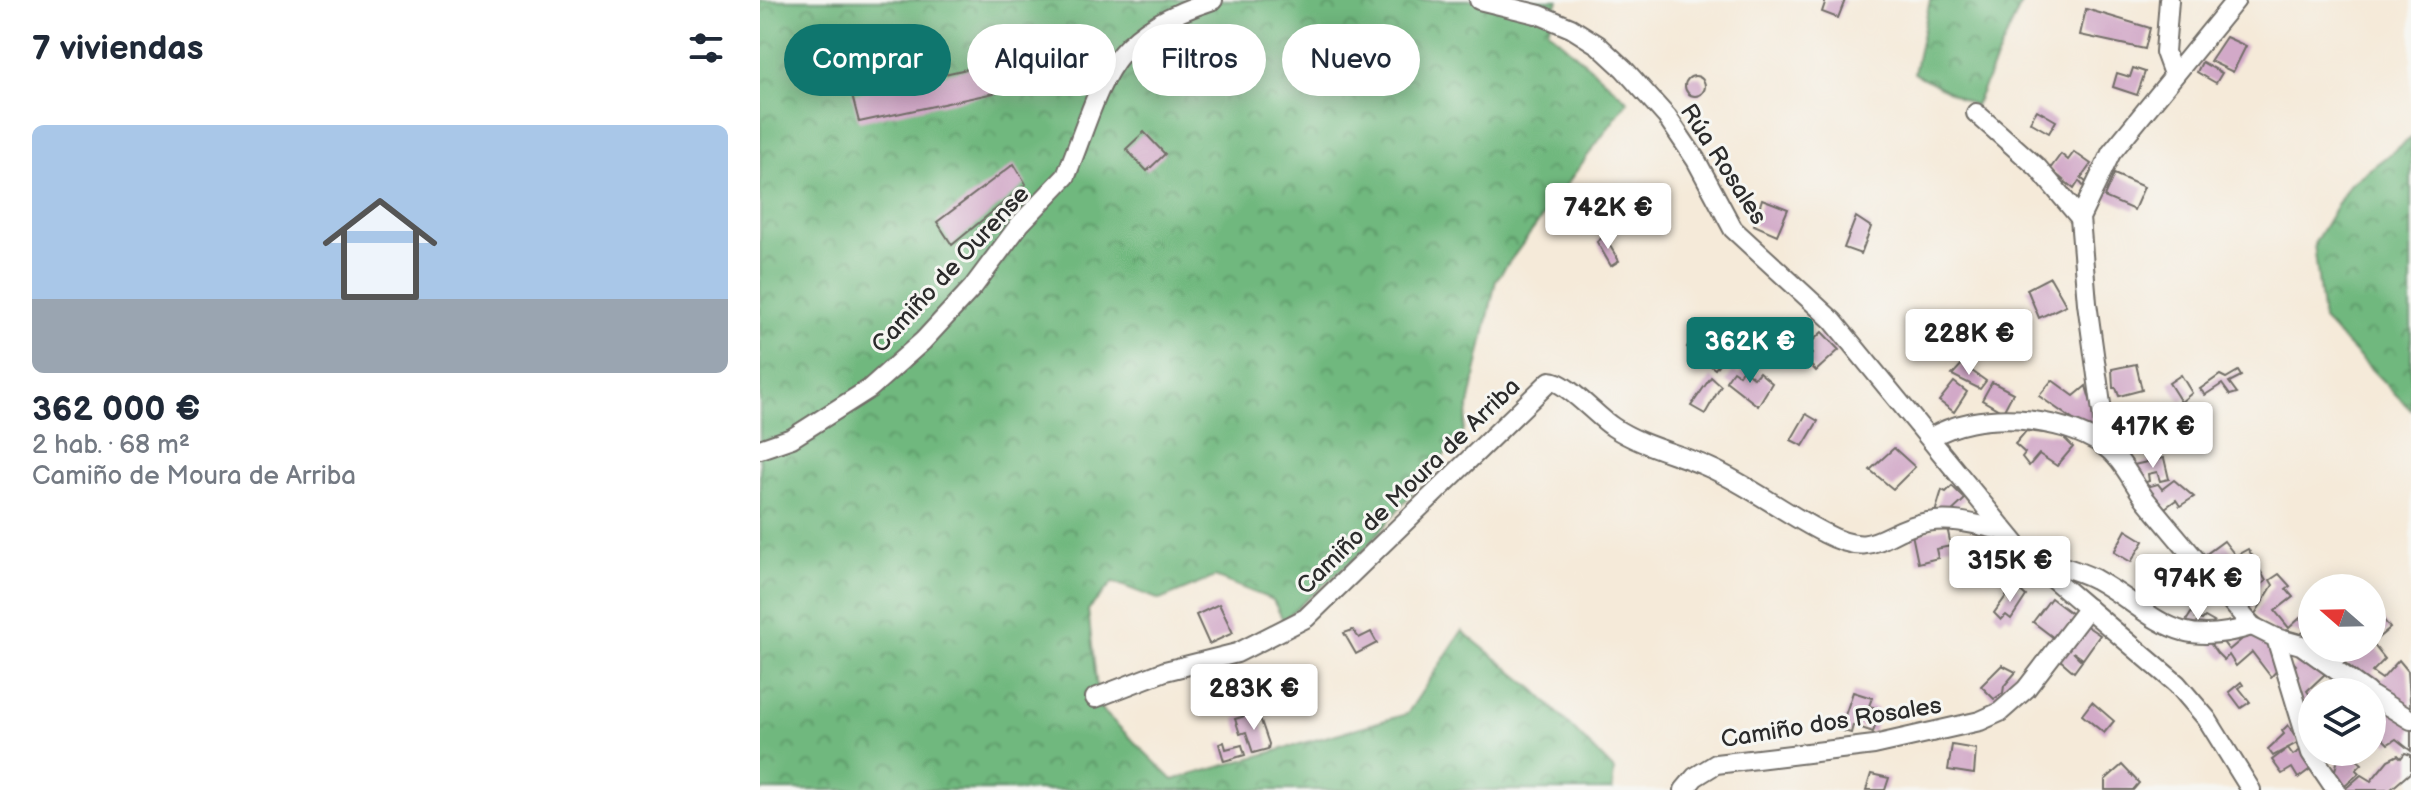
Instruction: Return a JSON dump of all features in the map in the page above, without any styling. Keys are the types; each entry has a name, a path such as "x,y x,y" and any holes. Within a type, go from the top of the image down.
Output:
{"street":[{"name":"Camiño de Ourense","path":"760,449 792,438 869,389 923,341 973,287 1020,224 1057,189 1073,158 1090,106 1110,68 1142,33 1172,14 1213,0"},
{"name":"Rúa Rosales","path":"1479,0 1540,15 1571,28 1598,45 1624,69 1681,139 1733,229 1833,321 2024,554 2177,684 2207,719 2251,790"},
{"path":"2169,0 2165,52 2173,74"},
{"path":"2107,448 2090,334 2080,218 2111,153 2236,0"},
{"path":"1976,113 2038,168 2080,218"},
{"name":"Camiño de Moura de Arriba","path":"1095,698 1165,671 1237,653 1306,618 1550,381 1560,382 1598,418 1620,432 1730,478 1825,534 1850,544 1868,546 1911,526 1947,520 2004,531"},
{"path":"1930,438 1946,428 1972,421 2046,423 2066,425 2107,448 2143,496 2252,626 2276,638 2301,645 2348,678"},
{"path":"2024,554 2094,579 2143,614 2174,628 2219,632 2252,626"},
{"name":"Camiño dos Rosales","path":"1684,790 1695,777 1716,764 1874,745 1966,724 2000,712 2045,668 2088,608"},
{"path":"2276,638 2311,753 2336,790"},
{"path":"2386,705 2411,720"}],"green space":[{"path":"760,0 1558,0 1548,30 1628,101 1496,280 1463,433 1364,550 1283,620 1273,600 1215,577 1160,600 1113,582 1088,610 1099,707 1173,780 1407,714 1462,631 1535,690 1614,770 1612,790 760,790"},
{"path":"1930,0 2023,0 1975,106 1914,73"},
{"path":"2411,138 2411,410 2323,320 2314,244 2349,185"}],"building":[{"path":"1826,0 1845,0 1838,18 1822,12"},
{"path":"2086,9 2150,28 2145,49 2080,35"},
{"path":"2226,37 2246,46 2233,72 2210,61"},
{"path":"2202,62 2222,73 2216,83 2197,72"},
{"path":"2133,68 2145,72 2137,95 2113,87 2117,73 2130,77"},
{"path":"967,69 967,96 980,96 859,122 852,96 951,96 951,73"},
{"path":"1695,76 1702,79 1705,86 1702,93 1695,96 1688,93 1685,86 1688,79"},
{"path":"2037,110 2056,121 2049,133 2030,122"},
{"path":"1144,132 1165,154 1147,171 1126,149"},
{"path":"2074,152 2091,164 2081,178 2087,183 2085,188 2079,181 2074,189 2050,169 2061,154 2068,160"},
{"path":"1014,164 1026,184 952,245 937,222"},
{"path":"2114,174 2144,187 2134,210 2104,197"},
{"path":"1621,193 1630,207 1601,232 1587,211"},
{"path":"1762,199 1788,209 1777,235 1754,225"},
{"path":"1856,217 1871,227 1861,254 1844,248"},
{"path":"1604,236 1619,261 1611,266 1597,242"},
{"path":"2050,277 2066,305 2039,318 2027,289"},
{"path":"1700,329 1731,347 1715,369 1687,347"},
{"path":"1822,332 1839,350 1816,371 1806,360 1812,354 1806,347"},
{"path":"1962,364 1986,381 1980,389 1952,375"},
{"path":"2136,364 2142,390 2119,396 2113,388 2112,369"},
{"path":"1743,369 1754,378 1759,372 1772,383 1758,406 1726,381 1733,371 1739,375"},
{"path":"2238,371 2241,376 2229,382 2237,393 2230,395 2222,384 2205,395 2200,389 2220,375 2226,378"},
{"path":"2181,375 2192,393 2181,402 2169,383"},
{"path":"1711,377 1721,386 1705,414 1691,406"},
{"path":"2052,380 2074,396 2086,386 2098,427 2092,433 2039,396"},
{"path":"1954,382 1967,392 1954,412 1939,401"},
{"path":"1992,382 2013,393 2003,412 1982,400"},
{"path":"1806,414 1818,421 1803,446 1791,440"},
{"path":"2124,427 2128,441 2117,445 2112,431"},
{"path":"2026,431 2061,435 2073,447 2057,466 2039,454 2029,466 2022,457 2025,453 2015,444"},
{"path":"1894,448 1915,467 1893,489 1870,470"},
{"path":"2164,458 2169,479 2160,481 2157,472 2148,474 2149,481 2143,483 2134,465"},
{"path":"2174,480 2194,497 2180,506 2176,500 2165,508 2146,487 2158,484 2162,489"},
{"path":"1952,486 1965,499 1948,515 1934,516 1942,490 1946,492"},
{"path":"1947,527 1951,546 1936,549 1938,558 1918,563 1912,534"},
{"path":"2126,530 2144,541 2131,562 2114,552"},
{"path":"2224,541 2242,564 2239,554 2248,549 2256,562 2241,571 2243,574 2251,569 2255,574 2260,570 2266,581 2253,591 2260,599 2250,608 2205,555"},
{"path":"2279,574 2290,586 2286,589 2293,597 2275,611 2289,628 2298,620 2298,633 2287,630 2279,636 2255,614 2273,585 2270,580"},
{"path":"2014,585 2026,596 2011,619 2006,615 2001,620 1994,613"},
{"path":"2051,598 2076,617 2058,641 2033,622"},
{"path":"1219,604 1233,633 1209,644 1196,615"},
{"path":"2193,610 2200,614 2196,618 2202,620 2205,617 2214,622 2207,631 2183,626"},
{"path":"2082,623 2100,635 2083,659 2073,652 2082,661 2074,672 2059,659"},
{"path":"1353,630 1359,638 1371,632 1377,643 1356,654 1344,633"},
{"path":"2252,631 2290,646 2298,652 2298,662 2313,662 2327,672 2321,678 2298,678 2298,695 2290,671 2296,665 2289,657 2271,677 2252,652 2236,666 2229,655 2224,660 2205,636 2216,633 2229,650"},
{"path":"2399,660 2408,671 2411,716 2386,696 2386,678 2383,678"},
{"path":"2344,662 2382,662 2372,672 2381,678 2364,678"},
{"path":"2002,665 2016,672 2004,686 2003,693 1994,699 1981,686"},
{"path":"2241,682 2243,685 2239,688 2250,702 2241,708 2229,692"},
{"path":"1853,692 1872,698 1869,706 1877,708 1875,715 1879,716 1873,732 1853,725 1851,733 1840,730"},
{"path":"2092,702 2114,721 2104,733 2082,715"},
{"path":"2386,707 2411,726 2411,751 2396,739 2388,744"},
{"path":"1258,712 1269,744 1268,749 1253,753 1246,732 1240,734 1235,719"},
{"path":"2288,725 2298,743 2273,756 2268,749 2284,734 2282,731"},
{"path":"1224,742 1226,749 1242,745 1245,755 1224,761 1219,744"},
{"path":"1952,745 1976,749 1974,774 1948,770"},
{"path":"2288,748 2293,755 2298,752 2298,766 2313,767 2298,778 2292,768 2282,774 2272,760"},
{"path":"2405,753 2411,755 2411,772 2390,790 2344,790 2361,775 2371,781 2388,760 2398,755 2401,758"},
{"path":"2122,765 2139,783 2133,790 2105,790 2105,780"},
{"path":"2336,766 2360,766 2356,770 2359,773 2343,788 2329,775"},
{"path":"1871,774 1889,778 1885,790 1866,790"}]}
